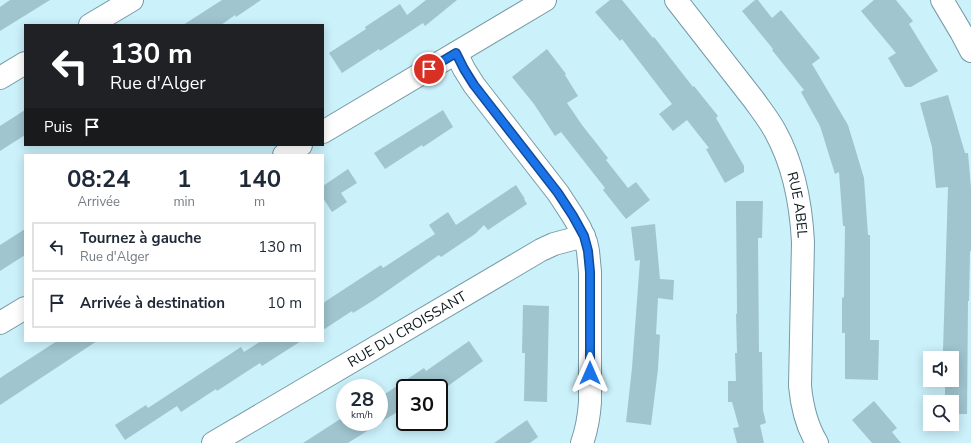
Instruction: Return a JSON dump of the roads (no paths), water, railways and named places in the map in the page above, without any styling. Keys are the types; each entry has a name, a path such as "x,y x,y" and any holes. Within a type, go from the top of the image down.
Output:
{"street":[{"path":"92,24 132,0"},
{"path":"324,131 545,0"},
{"name":"RUE ABEL","path":"676,0 754,100 775,132 796,186 802,224 803,242 800,386 805,418 811,434 817,443"},
{"path":"942,0 971,51"},
{"path":"456,53 474,85 558,193 584,236 588,251 590,272 590,402 587,428 582,443"},
{"path":"0,78 24,64"},
{"path":"286,154 299,146"},
{"name":"RUE DU CROISSANT","path":"213,443 541,250 554,244 584,236"},
{"path":"0,323 24,309"}]}
